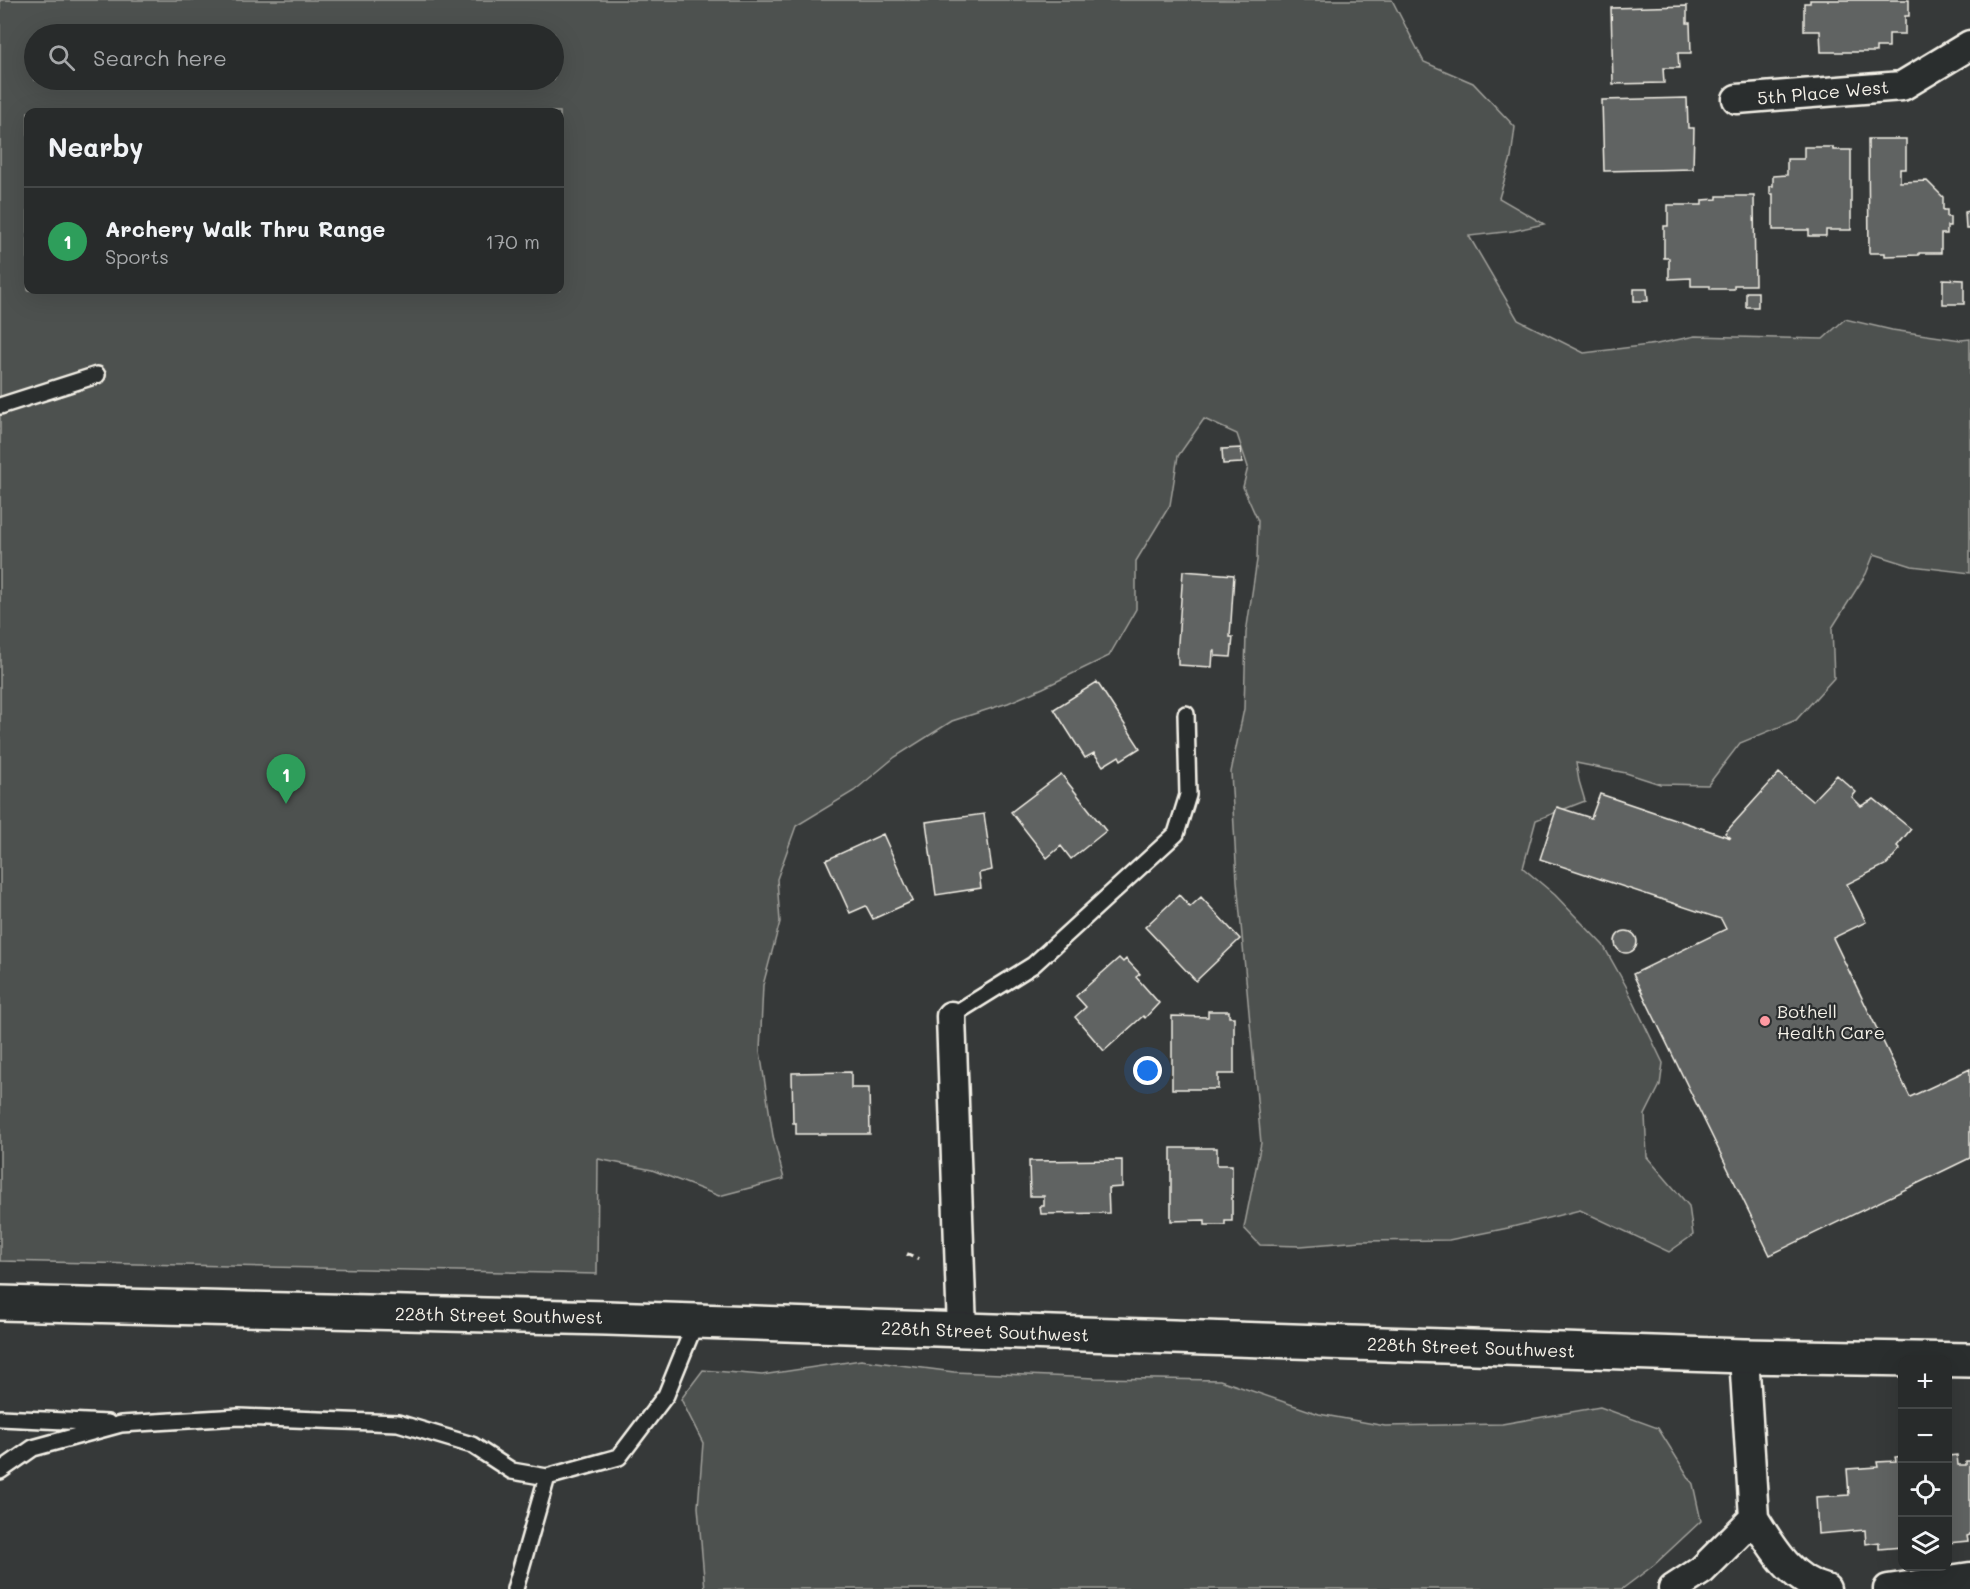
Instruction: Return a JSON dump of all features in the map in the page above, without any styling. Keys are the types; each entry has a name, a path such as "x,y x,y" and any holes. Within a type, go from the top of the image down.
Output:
{"main road":[{"name":"228th Street Southwest","path":"0,1303 696,1321 1744,1356 1970,1360"}],"street":[{"name":"5th Place West","path":"1737,99 1902,86 1970,45"},
{"path":"951,1016 962,1330"},
{"path":"1744,1356 1754,1518 1773,1548 1795,1574 1826,1589"},
{"path":"1673,1589 1702,1570 1754,1518"},
{"path":"1888,1589 1970,1577"}],"lane":[{"path":"0,406 97,375"},
{"path":"951,1016 1033,965 1176,834 1188,795 1186,714"},
{"path":"0,1418 121,1424 239,1417 398,1423 472,1445 512,1471 548,1477 619,1457 666,1395 696,1321"},
{"path":"0,1471 33,1448 121,1424"},
{"path":"515,1589 548,1477"}],"path":[{"path":"907,1254 918,1259"}],"shaded area":[{"path":"0,0 1392,0 1424,62 1473,83 1515,127 1511,158 1499,198 1544,224 1513,231 1469,236 1518,320 1584,353 1657,344 1695,336 1823,339 1845,319 1892,330 1961,340 1970,339 1970,573 1912,566 1874,554 1866,574 1832,628 1834,678 1796,720 1740,743 1708,785 1660,784 1626,773 1576,763 1585,801 1536,820 1523,868 1555,895 1603,945 1626,986 1663,1063 1660,1085 1645,1115 1647,1157 1689,1206 1693,1235 1669,1252 1580,1210 1449,1240 1361,1241 1301,1246 1260,1245 1244,1228 1261,1143 1237,881 1231,772 1244,709 1246,633 1257,560 1258,521 1243,487 1248,467 1237,434 1204,419 1178,456 1170,505 1136,561 1136,609 1109,656 1008,703 952,721 895,757 854,791 796,826 777,879 780,922 763,985 760,1051 773,1136 784,1179 719,1196 652,1170 598,1159 597,1274 0,1261"},
{"path":"861,1360 954,1372 1220,1380 1319,1414 1385,1426 1502,1424 1600,1407 1658,1428 1693,1484 1701,1521 1654,1565 1622,1589 705,1589 698,1507 703,1443 681,1399 703,1370 762,1375"}],"building":[{"path":"1810,0 1909,0 1909,16 1905,16 1905,34 1889,34 1889,47 1876,47 1876,52 1821,52 1820,31 1804,31 1804,3 1810,3"},
{"path":"1687,6 1691,53 1678,53 1679,68 1663,68 1664,83 1613,84 1611,8"},
{"path":"1687,98 1688,128 1694,128 1693,169 1604,171 1602,100"},
{"path":"1868,139 1906,139 1906,169 1900,169 1900,182 1927,181 1943,197 1943,210 1947,210 1947,217 1950,217 1947,234 1941,234 1941,253 1885,256 1885,253 1869,253"},
{"path":"1804,147 1833,147 1833,150 1851,150 1851,230 1826,230 1826,236 1809,236 1809,230 1773,230 1773,194 1770,194 1770,186 1773,186 1773,176 1787,175 1787,159 1804,159"},
{"path":"1717,196 1754,196 1755,285 1734,285 1734,289 1710,289 1710,286 1691,286 1691,278 1669,279 1669,258 1664,258 1664,226 1668,226 1668,205 1702,205 1702,200 1717,199"},
{"path":"1970,211 1970,229 1966,229 1965,212"},
{"path":"1943,279 1964,280 1964,304 1943,304"},
{"path":"1634,289 1647,289 1648,301 1634,301"},
{"path":"1746,292 1758,292 1758,307 1746,307"},
{"path":"1241,448 1242,463 1223,464 1222,449"},
{"path":"1183,571 1234,575 1231,657 1215,656 1215,651 1213,651 1212,667 1178,665"},
{"path":"1097,682 1140,748 1121,760 1119,756 1103,766 1094,753 1085,758 1054,709"},
{"name":"Bothell Health Care","path":"1779,773 1812,801 1837,775 1856,792 1852,797 1861,806 1874,799 1911,829 1897,846 1900,849 1887,864 1847,884 1866,922 1833,938 1910,1097 1970,1069 1970,1158 1770,1255 1633,974 1726,929 1721,919 1540,859 1557,807 1591,818 1600,794 1731,838 1725,833"},
{"path":"1061,774 1106,831 1071,859 1061,846 1047,858 1011,812"},
{"path":"984,814 992,870 979,873 981,888 936,895 926,822"},
{"path":"883,834 913,901 873,919 866,906 850,913 826,860"},
{"path":"1179,895 1190,907 1201,897 1240,939 1196,981 1145,927"},
{"path":"1626,931 1634,934 1637,942 1634,950 1626,953 1618,950 1615,942 1618,934"},
{"path":"1119,958 1123,962 1126,959 1140,974 1136,977 1159,1003 1145,1018 1143,1016 1104,1051 1075,1017 1086,1007 1076,996"},
{"path":"1208,1011 1229,1011 1229,1017 1234,1017 1234,1074 1218,1074 1218,1089 1172,1089 1172,1016 1208,1017"},
{"path":"851,1072 851,1088 869,1088 870,1134 796,1134 796,1123 793,1123 792,1073"},
{"path":"1171,1148 1217,1148 1217,1165 1232,1165 1232,1221 1225,1221 1225,1225 1205,1225 1205,1220 1171,1221"},
{"path":"1122,1160 1122,1187 1108,1188 1109,1213 1041,1214 1040,1206 1044,1206 1044,1196 1030,1196 1029,1161"},
{"path":"1957,1455 1958,1465 1966,1465 1966,1461 1970,1461 1970,1535 1967,1536 1968,1541 1952,1543 1952,1463 1952,1456"},
{"path":"1895,1457 1898,1457 1898,1547 1879,1549 1879,1542 1866,1544 1865,1530 1818,1534 1816,1497 1849,1495 1847,1469 1878,1467 1877,1462 1896,1461"}],"place":[{"name":"Archery Walk Thru Range","path":"286,804"},
{"name":"Bothell Health Care","path":"1765,1021"}]}
